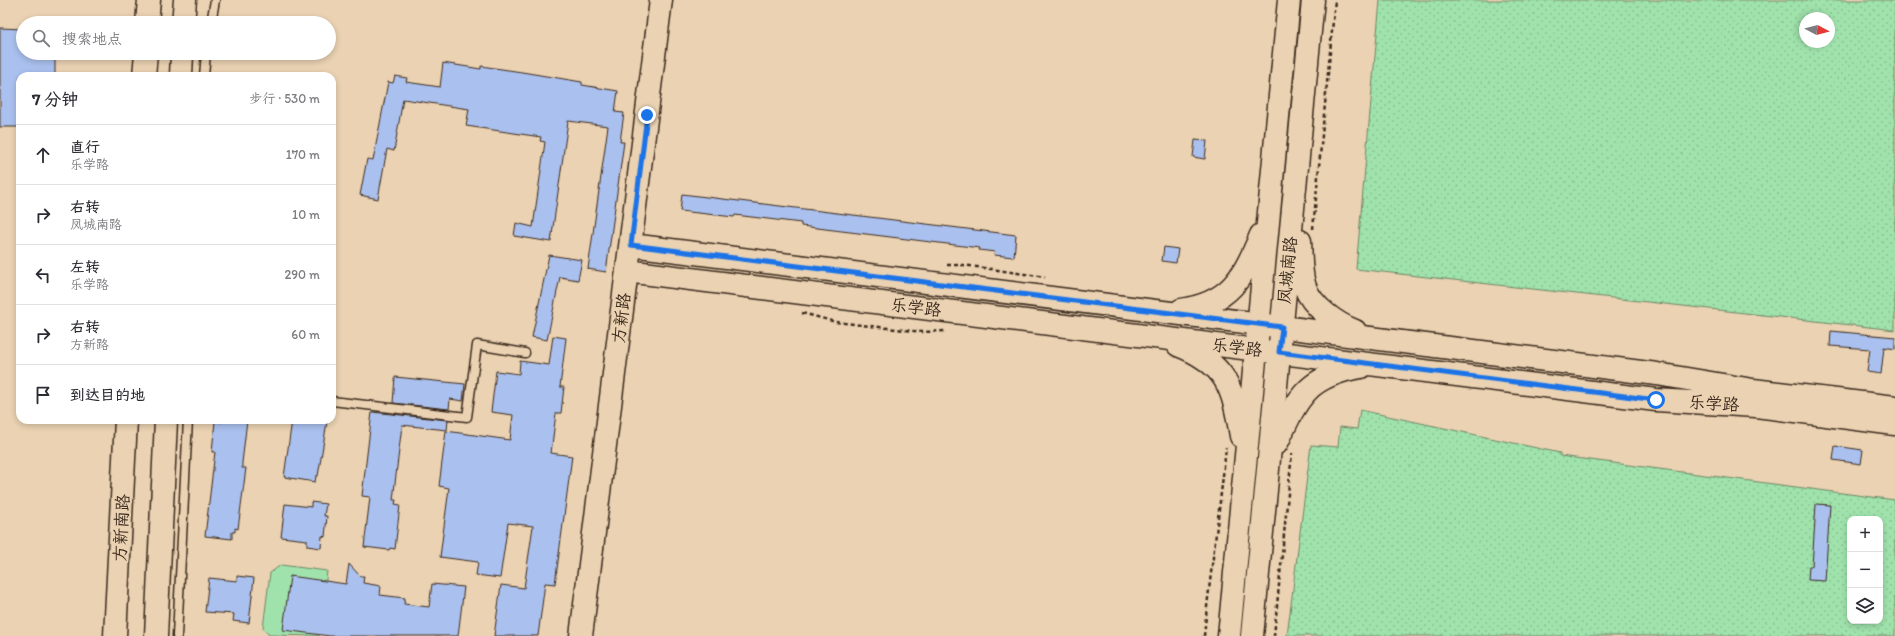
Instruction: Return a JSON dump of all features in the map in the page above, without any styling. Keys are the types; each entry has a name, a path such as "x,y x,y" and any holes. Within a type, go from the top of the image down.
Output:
{"street":[{"path":"147,16 148,0"},
{"path":"184,16 185,0"},
{"name":"方新路","path":"581,636 631,245 660,0"},
{"name":"凤城南路","path":"1229,636 1272,195 1289,0"},
{"name":"凤城南路","path":"1252,636 1313,0"},
{"path":"144,72 145,60"},
{"path":"181,72 182,60"},
{"path":"1164,312 1201,307 1232,288 1249,263 1261,235 1272,195"},
{"path":"1294,198 1305,286 1310,298 1333,320 1346,328 1384,339"},
{"name":"乐学路","path":"631,245 1384,339 1657,374 1752,390 1895,407"},
{"name":"乐学路","path":"627,271 1380,364 1656,400 1756,406 1895,424"},
{"path":"1160,338 1180,346 1211,363 1220,372 1230,386 1234,399 1246,464"},
{"path":"1268,467 1291,410 1300,396 1314,383 1343,370 1380,364"},
{"name":"方新南路","path":"115,636 126,424"},
{"path":"156,636 166,424"}],"lane":[{"path":"212,16 215,0"},
{"path":"204,72 205,60"},
{"path":"336,401 467,417 477,344 525,353"},
{"path":"177,636 188,424"}],"path":[{"path":"1312,234 1335,0"},
{"path":"942,265 964,265 1032,274 1052,279"},
{"path":"795,312 836,322 922,332 948,331"},
{"path":"1204,636 1210,573 1217,537 1227,444"},
{"path":"1274,636 1292,445"}],"green space":[{"path":"1380,0 1895,0 1895,330 1356,269"},
{"path":"1360,410 1560,453 1560,456 1895,500 1895,636 1287,636 1311,445 1338,447 1340,427 1357,429"},
{"path":"281,565 327,571 319,636 269,635 263,628 270,573"}],"building":[{"path":"0,28 16,29 16,60 55,60 55,72 16,72 16,127 0,127"},
{"path":"443,63 481,69 481,66 522,72 582,82 582,85 618,91 615,112 624,113 620,142 624,142 606,272 588,269 608,126 568,121 551,242 514,236 516,223 533,227 545,142 540,141 541,137 466,126 469,109 403,99 394,151 387,149 378,199 360,195 367,159 373,160 388,82 393,83 395,76 407,78 406,82 440,87"},
{"path":"1195,140 1207,141 1205,159 1193,157"},
{"path":"682,194 1016,235 1014,257 994,255 995,252 979,250 980,248 801,226 801,223 735,215 734,217 680,211"},
{"path":"1164,247 1178,249 1176,263 1162,261"},
{"path":"549,255 582,260 578,280 560,277 547,340 532,337"},
{"path":"1831,331 1895,337 1895,349 1884,347 1881,374 1867,372 1870,349 1830,346"},
{"path":"553,336 566,338 560,387 564,387 561,413 556,413 551,453 572,456 555,584 545,583 538,636 494,636 501,585 524,588 533,526 508,523 500,578 476,575 478,562 440,557 449,488 439,486 446,431 510,440 513,415 491,412 496,371 519,374 520,361 549,365"},
{"path":"395,377 465,384 463,401 450,399 449,409 393,403"},
{"path":"372,412 448,420 447,430 402,425 393,500 396,500 395,504 400,505 395,549 390,548 389,550 364,547 370,497 362,496"},
{"path":"215,424 247,424 242,463 242,468 246,468 238,529 235,528 235,532 232,532 232,539 205,536 215,452 212,452"},
{"path":"291,424 327,424 318,476 316,476 315,482 284,477"},
{"path":"1835,446 1863,450 1861,464 1833,460"},
{"path":"311,502 326,504 324,516 327,516 325,537 322,536 321,548 307,546 307,540 281,537 285,504 311,507"},
{"path":"1816,504 1830,505 1825,581 1808,580 1809,566 1812,566"},
{"path":"349,564 360,576 364,576 363,583 381,586 380,595 405,598 404,604 429,607 432,584 464,587 458,636 330,636 283,630 290,576 346,584"},
{"path":"237,576 254,578 249,623 233,621 234,614 205,612 209,578 237,581"}],"route":[{"path":"647,115 631,245 1282,327 1279,352 1656,400"}]}
